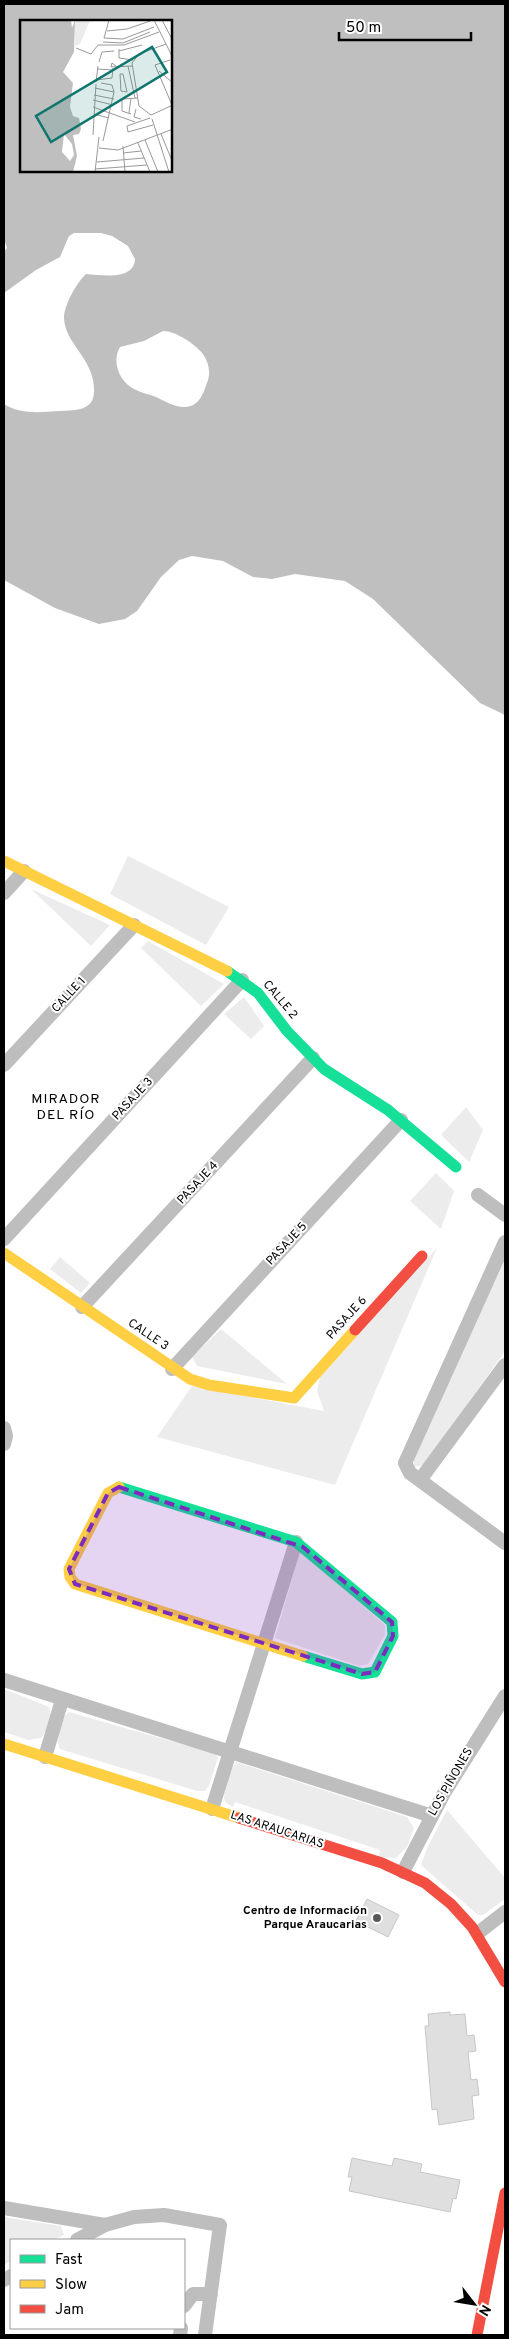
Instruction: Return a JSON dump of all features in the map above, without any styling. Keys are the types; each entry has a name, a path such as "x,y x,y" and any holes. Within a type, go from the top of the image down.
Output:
{"street":[{"name":"CALLE 2","path":"4,861 218,966 242,980 264,1000 287,1031 313,1058 338,1079 401,1120 456,1167"},
{"path":"4,893 24,871"},
{"name":"CALLE 1","path":"4,1065 134,925"},
{"name":"PASAJE 3","path":"4,1239 242,980"},
{"name":"PASAJE 4","path":"82,1307 313,1058"},
{"name":"PASAJE 5","path":"172,1369 401,1120"},
{"path":"478,1195 505,1215"},
{"path":"505,1242 406,1460 407,1470 505,1543"},
{"name":"CALLE 3","path":"4,1253 172,1369 190,1379 209,1385 294,1398"},
{"name":"PASAJE 6","path":"294,1398 422,1256"},
{"path":"420,1480 505,1365"},
{"path":"4,1428 6,1436 4,1444"},
{"path":"119,1487 296,1542 388,1618 394,1626 393,1636 377,1668 367,1675 264,1643 78,1585 71,1580 69,1568 108,1493 119,1487"},
{"path":"212,1808 296,1542"},
{"path":"4,1680 432,1816"},
{"name":"LOS PIÑONES","path":"403,1872 432,1816 479,1734 505,1696"},
{"path":"45,1757 62,1700"},
{"name":"LAS ARAUCARIAS","path":"4,1744 212,1808 403,1872 426,1884 445,1898 478,1933 505,1982"},
{"path":"478,1933 505,1912"},
{"path":"476,2335 505,2193"},
{"path":"4,2208 105,2225"},
{"path":"79,2239 105,2225 134,2217 164,2215 220,2224 205,2335"},
{"path":"185,2305 193,2294 211,2294"}],"highlighted area":[{"path":"119,1487 303,1547 392,1622 393,1636 375,1672 362,1674 75,1584 69,1569 108,1493"}],"shaded area":[{"path":"4,4 505,4 505,715 480,703 373,599 345,581 295,574 272,579 253,577 223,561 192,556 179,560 161,577 137,611 125,619 99,624 55,608 4,580 4,404 17,410 38,412 78,410 91,402 94,391 93,380 90,370 66,328 64,318 66,307 75,288 86,274 123,274 133,266 135,259 128,246 112,236 101,233 74,233 69,236 60,257 36,270 4,293 4,252 7,248 4,239","holes":["163,331 174,333 195,346 203,354 209,368 208,379 202,396 193,405 188,407 169,403 129,386 118,371 116,359 120,347 144,341"]},
{"path":"128,856 229,907 206,945 110,894"},
{"path":"31,889 110,925 91,946"},
{"path":"148,941 224,984 201,1006 141,948"},
{"path":"244,997 264,1026 251,1039 224,1014"},
{"path":"466,1107 483,1130 469,1162 441,1135"},
{"path":"436,1173 454,1191 441,1229 410,1201"},
{"path":"437,1248 335,1485 157,1437 192,1386 324,1411 317,1391 320,1377"},
{"path":"60,1257 90,1283 81,1293 50,1269"},
{"path":"505,1260 505,1351 424,1465 415,1467 413,1458"},
{"path":"221,1329 287,1384 197,1366 192,1357"},
{"path":"300,1551 385,1625 385,1635 368,1664 359,1666 275,1638"},
{"path":"4,1689 49,1707 49,1723 41,1738 28,1740 4,1732"},
{"path":"69,1712 216,1754 218,1758 209,1786 205,1791 197,1791 60,1749 58,1740 59,1729 63,1719"},
{"path":"236,1762 407,1817 414,1828 407,1847 396,1858 378,1857 380,1850 235,1802 233,1807 225,1802 224,1796 228,1780"},
{"path":"447,1810 505,1878 505,1899 483,1915 478,1915 421,1865 427,1848"},
{"path":"4,2217 61,2226 64,2235 55,2239 10,2239 10,2262 4,2265"}],"building":[{"name":"Centro de Información Parque Araucarias","path":"367,1899 399,1915 388,1937 356,1921"},
{"path":"450,2012 450,2015 465,2014 467,2036 474,2035 476,2051 468,2052 471,2080 477,2079 479,2095 472,2096 474,2119 439,2125 437,2109 432,2110 425,2026 429,2026 428,2014"},
{"path":"352,2158 392,2166 394,2158 422,2164 420,2172 460,2180 456,2199 453,2198 450,2212 349,2191 352,2177 348,2177"}],"traffic: fast":[{"path":"227,971 258,993 287,1031 324,1069 388,1110 456,1167"},
{"path":"119,1487 296,1542 392,1622 393,1636 375,1672 362,1674 303,1656"}],"traffic: slow":[{"path":"4,861 227,971"},
{"path":"4,1253 190,1379 209,1385 294,1398 355,1330"},
{"path":"119,1487 108,1493 69,1569 70,1577 75,1584 303,1656"},
{"path":"4,1744 239,1818"}],"traffic: jam":[{"path":"355,1330 422,1256"},
{"path":"239,1818 382,1863 425,1883 451,1904 472,1927 505,1982"},
{"path":"477,2335 505,2193"}],"place":[{"name":"Centro de Información Parque Araucarias","path":"377,1918"}],"district":[{"name":"MIRADOR DEL RÍO","path":"66,1108"}]}
